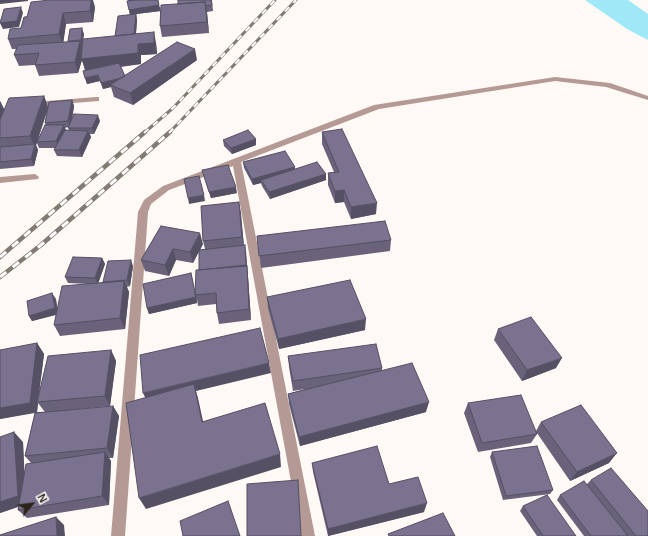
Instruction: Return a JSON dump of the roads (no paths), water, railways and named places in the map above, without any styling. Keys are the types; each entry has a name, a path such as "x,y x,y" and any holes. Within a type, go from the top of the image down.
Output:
{"street":[{"path":"118,536 143,212 147,202 166,188 377,107 555,79 607,85 648,98"},
{"path":"22,104 96,99"},
{"path":"236,161 308,536"},
{"path":"0,180 35,177"}],"water":[{"path":"585,0 628,0 648,14 648,40 627,29"}],"railway":[{"path":"144,133 173,108 275,0"},
{"path":"170,132 296,0"},
{"path":"0,257 145,132"},
{"path":"0,277 41,245 170,132"}]}
